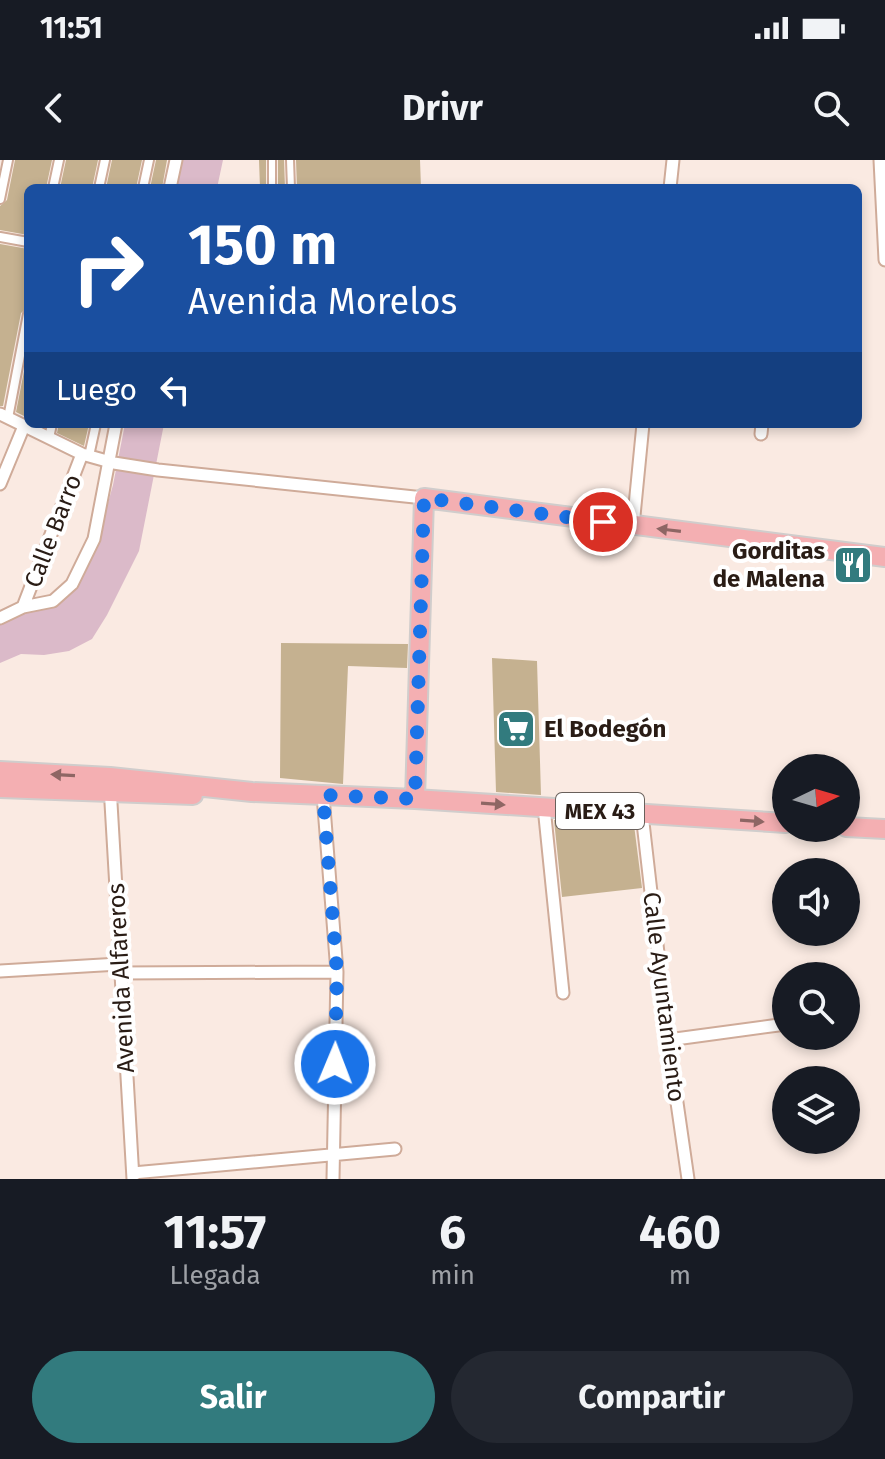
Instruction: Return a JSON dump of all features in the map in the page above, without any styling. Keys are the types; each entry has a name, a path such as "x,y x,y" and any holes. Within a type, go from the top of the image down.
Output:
{"main road":[{"path":"415,799 424,498 885,557"},
{"name":"MEX 43","path":"0,771 110,786 229,796 252,792 415,799 772,822"},
{"name":"MEX 43","path":"0,788 110,786"},
{"path":"860,828 885,829"}],"street":[{"path":"0,199 8,160"},
{"path":"54,184 59,160"},
{"path":"100,184 105,160"},
{"path":"144,184 149,160"},
{"path":"171,184 176,160"},
{"path":"670,184 673,160"},
{"path":"880,160 885,260"},
{"path":"0,237 24,241"},
{"path":"0,484 24,426 4,416 24,331"},
{"path":"28,428 86,455 110,462 158,470 424,498"},
{"path":"49,438 51,428"},
{"path":"86,455 95,428"},
{"path":"0,618 23,607 53,601 72,584 94,539 115,428"},
{"path":"633,526 643,428"},
{"name":"Calle Barro","path":"23,607 86,455"},
{"name":"Avenida Alfareros","path":"110,786 133,1176"},
{"path":"323,795 337,972 333,1179"},
{"path":"544,807 563,993"},
{"name":"Calle Ayuntamiento","path":"642,814 668,1040 688,1179"},
{"path":"0,971 120,968 337,972"},
{"path":"668,1040 772,1026"},
{"path":"133,1176 395,1149"}],"lane":[{"path":"272,160 272,184"},
{"path":"290,160 291,184"}],"shaded area":[{"path":"177,160 223,160 218,184 172,184"},
{"path":"124,428 163,428 139,551 92,639 69,651 44,655 21,654 0,663 0,621 24,610 53,604 98,539"}],"building":[{"path":"15,160 52,160 47,184 24,184 24,234 0,230 0,206 7,200"},
{"path":"66,160 98,160 93,184 61,184"},
{"path":"112,160 142,160 137,184 107,184"},
{"path":"156,160 167,160 163,184 151,184"},
{"path":"259,160 266,160 266,184 260,184"},
{"path":"278,160 284,160 285,184 278,184"},
{"path":"296,160 420,160 421,184 297,184"},
{"path":"0,244 24,248 24,310 3,406 0,406"},
{"path":"24,371 24,416 16,412"},
{"path":"58,428 88,428 84,446 57,433"},
{"path":"281,643 408,644 407,668 348,666 343,784 280,778"},
{"name":"El Bodegón","path":"492,658 537,661 541,795 496,792"},
{"path":"554,820 634,825 642,888 562,897"}],"place":[{"name":"Gorditas de Malena","path":"853,565"},
{"name":"El Bodegón","path":"516,729"}],"route":[{"path":"335,1064 337,972 323,795 415,799 424,498 603,522"}]}
